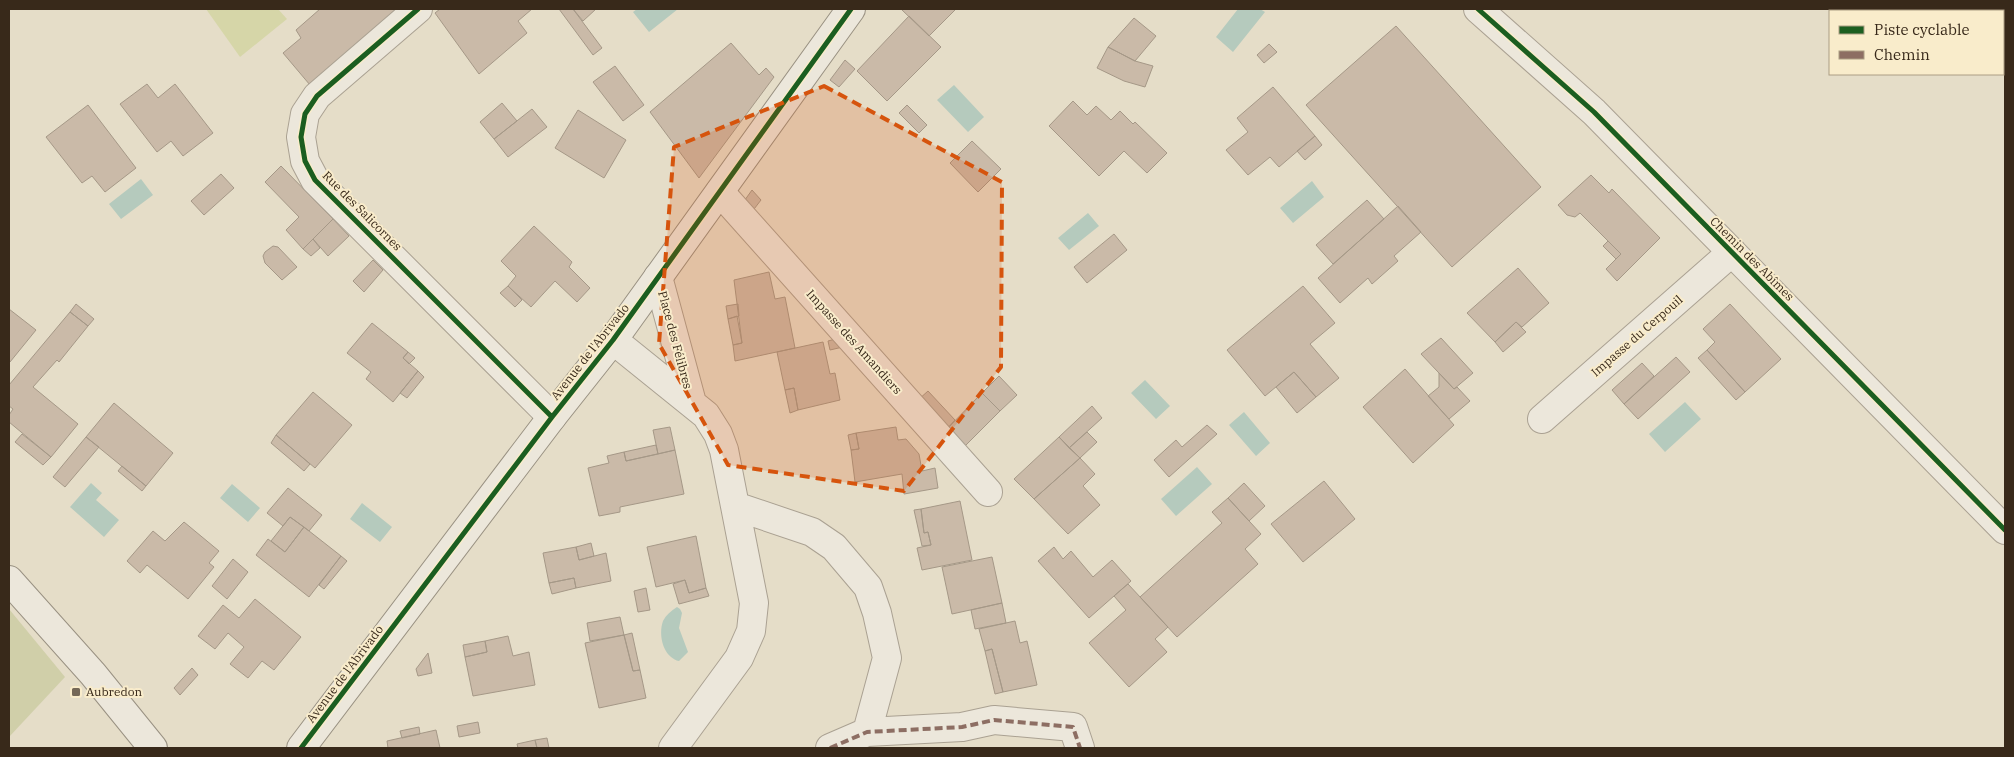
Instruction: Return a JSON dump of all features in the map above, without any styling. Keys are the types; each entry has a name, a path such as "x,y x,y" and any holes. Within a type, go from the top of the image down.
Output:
{"street":[{"name":"Rue des Salicornes","path":"418,9 317,96 305,114 301,136 304,161 316,180 552,417"},
{"name":"Avenue de l'Abrivado","path":"301,748 552,417 613,340 851,9"},
{"name":"Chemin des Abîmes","path":"1478,9 1594,112 2005,530"},
{"name":"Impasse des Amandiers","path":"720,192 988,492"},
{"name":"Impasse du Cerpouil","path":"1542,419 1732,252"},
{"name":"Place des Félibres","path":"658,277 692,403"},
{"name":"Place des Félibres","path":"613,340 692,403 706,416 718,434 724,450 754,603 751,631 739,658 673,748"},
{"path":"735,506 812,532 834,546 868,586 877,613 886,658 867,732"},
{"path":"9,580 93,674 153,748"},
{"path":"830,748 867,732 962,727 994,720 1072,726 1080,748"}],"highlighted area":[{"path":"824,86 1002,182 1001,367 904,491 728,465 659,344 674,147"}],"green space":[{"path":"206,9 278,9 287,19 240,57"},
{"path":"9,609 65,677 9,737"}],"shaded area":[{"path":"637,9 678,9 649,32 633,12"},
{"path":"1238,9 1260,9 1265,12 1233,52 1216,37"},
{"path":"954,85 984,117 968,132 937,100"},
{"path":"141,179 153,195 121,219 109,204"},
{"path":"1312,181 1324,197 1293,223 1280,208"},
{"path":"1088,213 1099,226 1069,250 1058,238"},
{"path":"1145,380 1170,406 1156,419 1131,393"},
{"path":"1685,402 1701,419 1665,452 1649,434"},
{"path":"1244,412 1270,443 1256,456 1229,425"},
{"path":"1197,467 1212,484 1176,516 1161,499"},
{"path":"91,483 102,493 96,500 119,520 104,537 70,507"},
{"path":"232,484 260,508 248,522 220,498"},
{"path":"362,503 392,527 380,542 350,519"},
{"path":"677,607 682,613 679,628 688,652 679,661 669,655 663,645 661,633 664,619"}],"building":[{"path":"320,9 398,9 310,85 283,53 301,38 296,30"},
{"path":"440,9 532,9 518,21 527,33 479,74 435,13"},
{"path":"559,9 573,9 602,48 593,55"},
{"path":"573,9 596,9 583,21"},
{"path":"901,9 956,9 929,36"},
{"path":"909,16 941,47 887,101 857,71"},
{"path":"1134,18 1156,36 1135,61 1108,47"},
{"path":"1396,26 1541,187 1452,267 1306,105"},
{"path":"731,43 759,75 766,68 774,77 699,178 650,112"},
{"path":"1269,44 1277,52 1264,63 1257,55"},
{"path":"1108,47 1135,61 1153,66 1145,87 1124,81 1097,68"},
{"path":"845,60 855,69 839,87 830,80"},
{"path":"615,66 644,105 623,121 593,82"},
{"path":"147,84 158,98 175,84 213,133 183,156 171,141 157,152 120,104"},
{"path":"1273,87 1315,136 1279,167 1270,157 1248,175 1226,150 1248,132 1237,118"},
{"path":"1073,101 1087,115 1096,106 1111,120 1120,111 1133,124 1135,122 1167,153 1147,173 1124,151 1099,176 1049,126"},
{"path":"502,103 517,121 494,139 480,122"},
{"path":"88,105 136,168 105,192 92,176 82,183 46,137"},
{"path":"907,105 927,125 919,133 899,113"},
{"path":"532,109 547,127 508,157 494,139"},
{"path":"578,110 626,140 604,178 555,148"},
{"path":"1315,136 1322,145 1305,160 1297,151"},
{"path":"972,141 1001,169 978,192 950,163"},
{"path":"281,166 333,219 303,249 286,230 299,217 265,182"},
{"path":"221,174 234,188 204,215 191,201"},
{"path":"1591,175 1609,193 1612,189 1660,238 1617,281 1606,269 1621,254 1580,213 1575,217 1567,215 1558,205"},
{"path":"752,190 761,200 751,213 742,204"},
{"path":"1367,200 1384,219 1333,264 1316,245"},
{"path":"1398,206 1421,232 1394,256 1398,261 1372,284 1368,278 1340,303 1318,278"},
{"path":"333,219 349,236 328,256 313,239"},
{"path":"534,226 572,262 569,267 590,288 577,302 555,281 531,307 508,286 516,276 501,261"},
{"path":"1114,234 1127,250 1087,283 1074,267"},
{"path":"313,239 320,248 311,256 303,249"},
{"path":"1608,241 1621,254 1616,259 1603,246"},
{"path":"273,246 278,247 297,267 282,280 265,263 263,256"},
{"path":"373,260 383,270 364,292 353,281"},
{"path":"1518,268 1549,303 1522,327 1516,322 1495,342 1467,313"},
{"path":"769,272 775,299 785,297 795,348 735,361 733,345 742,343 734,280"},
{"path":"508,286 522,300 515,307 500,293"},
{"path":"1303,286 1335,323 1310,344 1339,378 1316,397 1294,372 1265,396 1227,350"},
{"path":"76,304 94,319 88,326 70,312"},
{"path":"738,304 739,316 728,319 726,306"},
{"path":"1730,304 1781,359 1745,392 1707,350 1715,342 1703,329"},
{"path":"9,309 36,330 10,362 9,361"},
{"path":"70,312 88,326 59,362 57,360 33,387 78,424 51,457 9,422 9,415 13,409 9,406 9,385"},
{"path":"737,316 742,343 733,345 728,319"},
{"path":"1516,322 1526,332 1503,352 1495,342"},
{"path":"372,323 408,352 403,358 418,371 393,402 366,379 371,372 347,353"},
{"path":"839,338 847,346 830,350 828,341"},
{"path":"1441,338 1473,373 1454,389 1421,354"},
{"path":"823,342 830,374 835,373 840,400 798,410 794,388 785,390 777,352"},
{"path":"1707,350 1745,392 1736,400 1698,358"},
{"path":"408,352 415,358 409,364 403,358"},
{"path":"1676,357 1690,372 1638,419 1624,404"},
{"path":"1642,363 1654,376 1624,404 1612,390"},
{"path":"1405,369 1454,425 1413,463 1363,407"},
{"path":"418,371 424,377 407,398 400,393"},
{"path":"1294,372 1316,397 1297,413 1276,387"},
{"path":"1439,373 1454,389 1457,387 1470,401 1449,419 1428,396 1439,387"},
{"path":"999,376 1017,395 1000,411 982,393"},
{"path":"794,388 798,410 790,413 785,390"},
{"path":"928,391 955,420 945,431 918,400"},
{"path":"313,392 352,425 315,468 276,435"},
{"path":"982,393 1000,411 961,450 945,431"},
{"path":"114,403 173,453 146,486 86,437"},
{"path":"1092,406 1102,418 1069,448 1059,437"},
{"path":"1207,425 1217,434 1169,477 1154,460 1176,440 1182,447"},
{"path":"670,427 675,450 658,454 653,430"},
{"path":"896,427 898,440 906,439 919,454 922,471 935,468 938,488 904,494 902,474 855,482 851,450 859,449 856,433"},
{"path":"1087,432 1097,442 1080,458 1069,448"},
{"path":"856,433 859,449 851,450 848,435"},
{"path":"22,434 51,457 43,465 15,442"},
{"path":"276,435 310,464 304,471 271,443"},
{"path":"86,437 99,447 65,487 53,477"},
{"path":"1059,437 1080,458 1034,499 1014,479"},
{"path":"656,445 658,454 626,461 624,452"},
{"path":"675,450 684,494 620,507 620,512 599,516 588,468 609,463 607,456 624,452 626,461"},
{"path":"1080,458 1095,474 1083,486 1100,505 1068,534 1034,499"},
{"path":"122,466 146,486 142,491 118,471"},
{"path":"1324,481 1355,519 1303,562 1271,524"},
{"path":"1244,483 1265,506 1249,521 1228,498"},
{"path":"288,488 322,515 309,531 290,517 283,526 267,513"},
{"path":"1228,498 1261,534 1245,549 1258,564 1177,637 1140,597 1222,523 1212,512"},
{"path":"960,501 972,560 922,570 917,548 931,545 928,532 924,533 921,509"},
{"path":"921,509 924,533 928,532 931,545 922,546 914,510"},
{"path":"290,517 304,527 285,552 271,541"},
{"path":"184,522 219,551 209,563 214,567 188,599 147,565 140,573 127,561 153,531 165,541"},
{"path":"304,527 341,556 309,597 256,555 268,539 285,552"},
{"path":"696,536 706,588 689,593 685,580 656,587 647,547"},
{"path":"591,543 594,556 579,560 576,547"},
{"path":"576,547 579,560 606,553 611,581 576,588 574,578 549,583 543,553"},
{"path":"1054,547 1063,559 1071,551 1093,577 1112,560 1131,581 1089,618 1038,561"},
{"path":"341,556 347,561 324,589 319,585"},
{"path":"992,557 1002,603 952,614 942,567"},
{"path":"233,559 248,572 227,599 212,586"},
{"path":"574,578 576,588 552,594 549,583"},
{"path":"685,580 689,593 706,588 709,596 679,604 673,584"},
{"path":"1128,584 1168,627 1155,639 1167,652 1129,687 1089,643 1126,610 1114,596"},
{"path":"646,588 650,610 638,612 634,591"},
{"path":"255,599 301,637 274,670 262,661 248,678 230,664 244,647 228,633 215,649 198,636 223,605 239,618"},
{"path":"1002,603 1006,623 975,629 971,610"},
{"path":"620,617 624,635 590,641 587,623"},
{"path":"1015,621 1020,643 1027,641 1037,685 1003,692 992,649 985,651 979,629"},
{"path":"632,633 640,670 633,671 624,635"},
{"path":"624,635 633,671 640,670 646,698 599,708 585,643"},
{"path":"508,636 513,656 529,652 535,685 473,696 465,657 487,652 485,641"},
{"path":"485,641 487,652 465,657 463,645"},
{"path":"992,649 1003,692 995,694 985,651"},
{"path":"428,653 432,673 418,676 416,669"},
{"path":"192,668 198,675 180,695 174,688"},
{"path":"478,722 480,733 459,737 457,726"},
{"path":"419,727 420,734 402,738 400,731"},
{"path":"436,730 440,748 388,748 387,741"},
{"path":"547,738 549,748 537,748 535,740"},
{"path":"535,740 537,748 518,748 517,744"}],"marked path":[{"path":"830,748 867,732 962,727 994,720 1073,727 1080,748"}],"cycle path":[{"path":"418,9 317,96 305,114 301,137 305,161 315,180 552,417"},
{"path":"301,748 552,417 613,340 851,9"},
{"path":"1478,9 1594,112 2005,530"}],"place":[{"name":"Aubredon","path":"76,692"}]}
